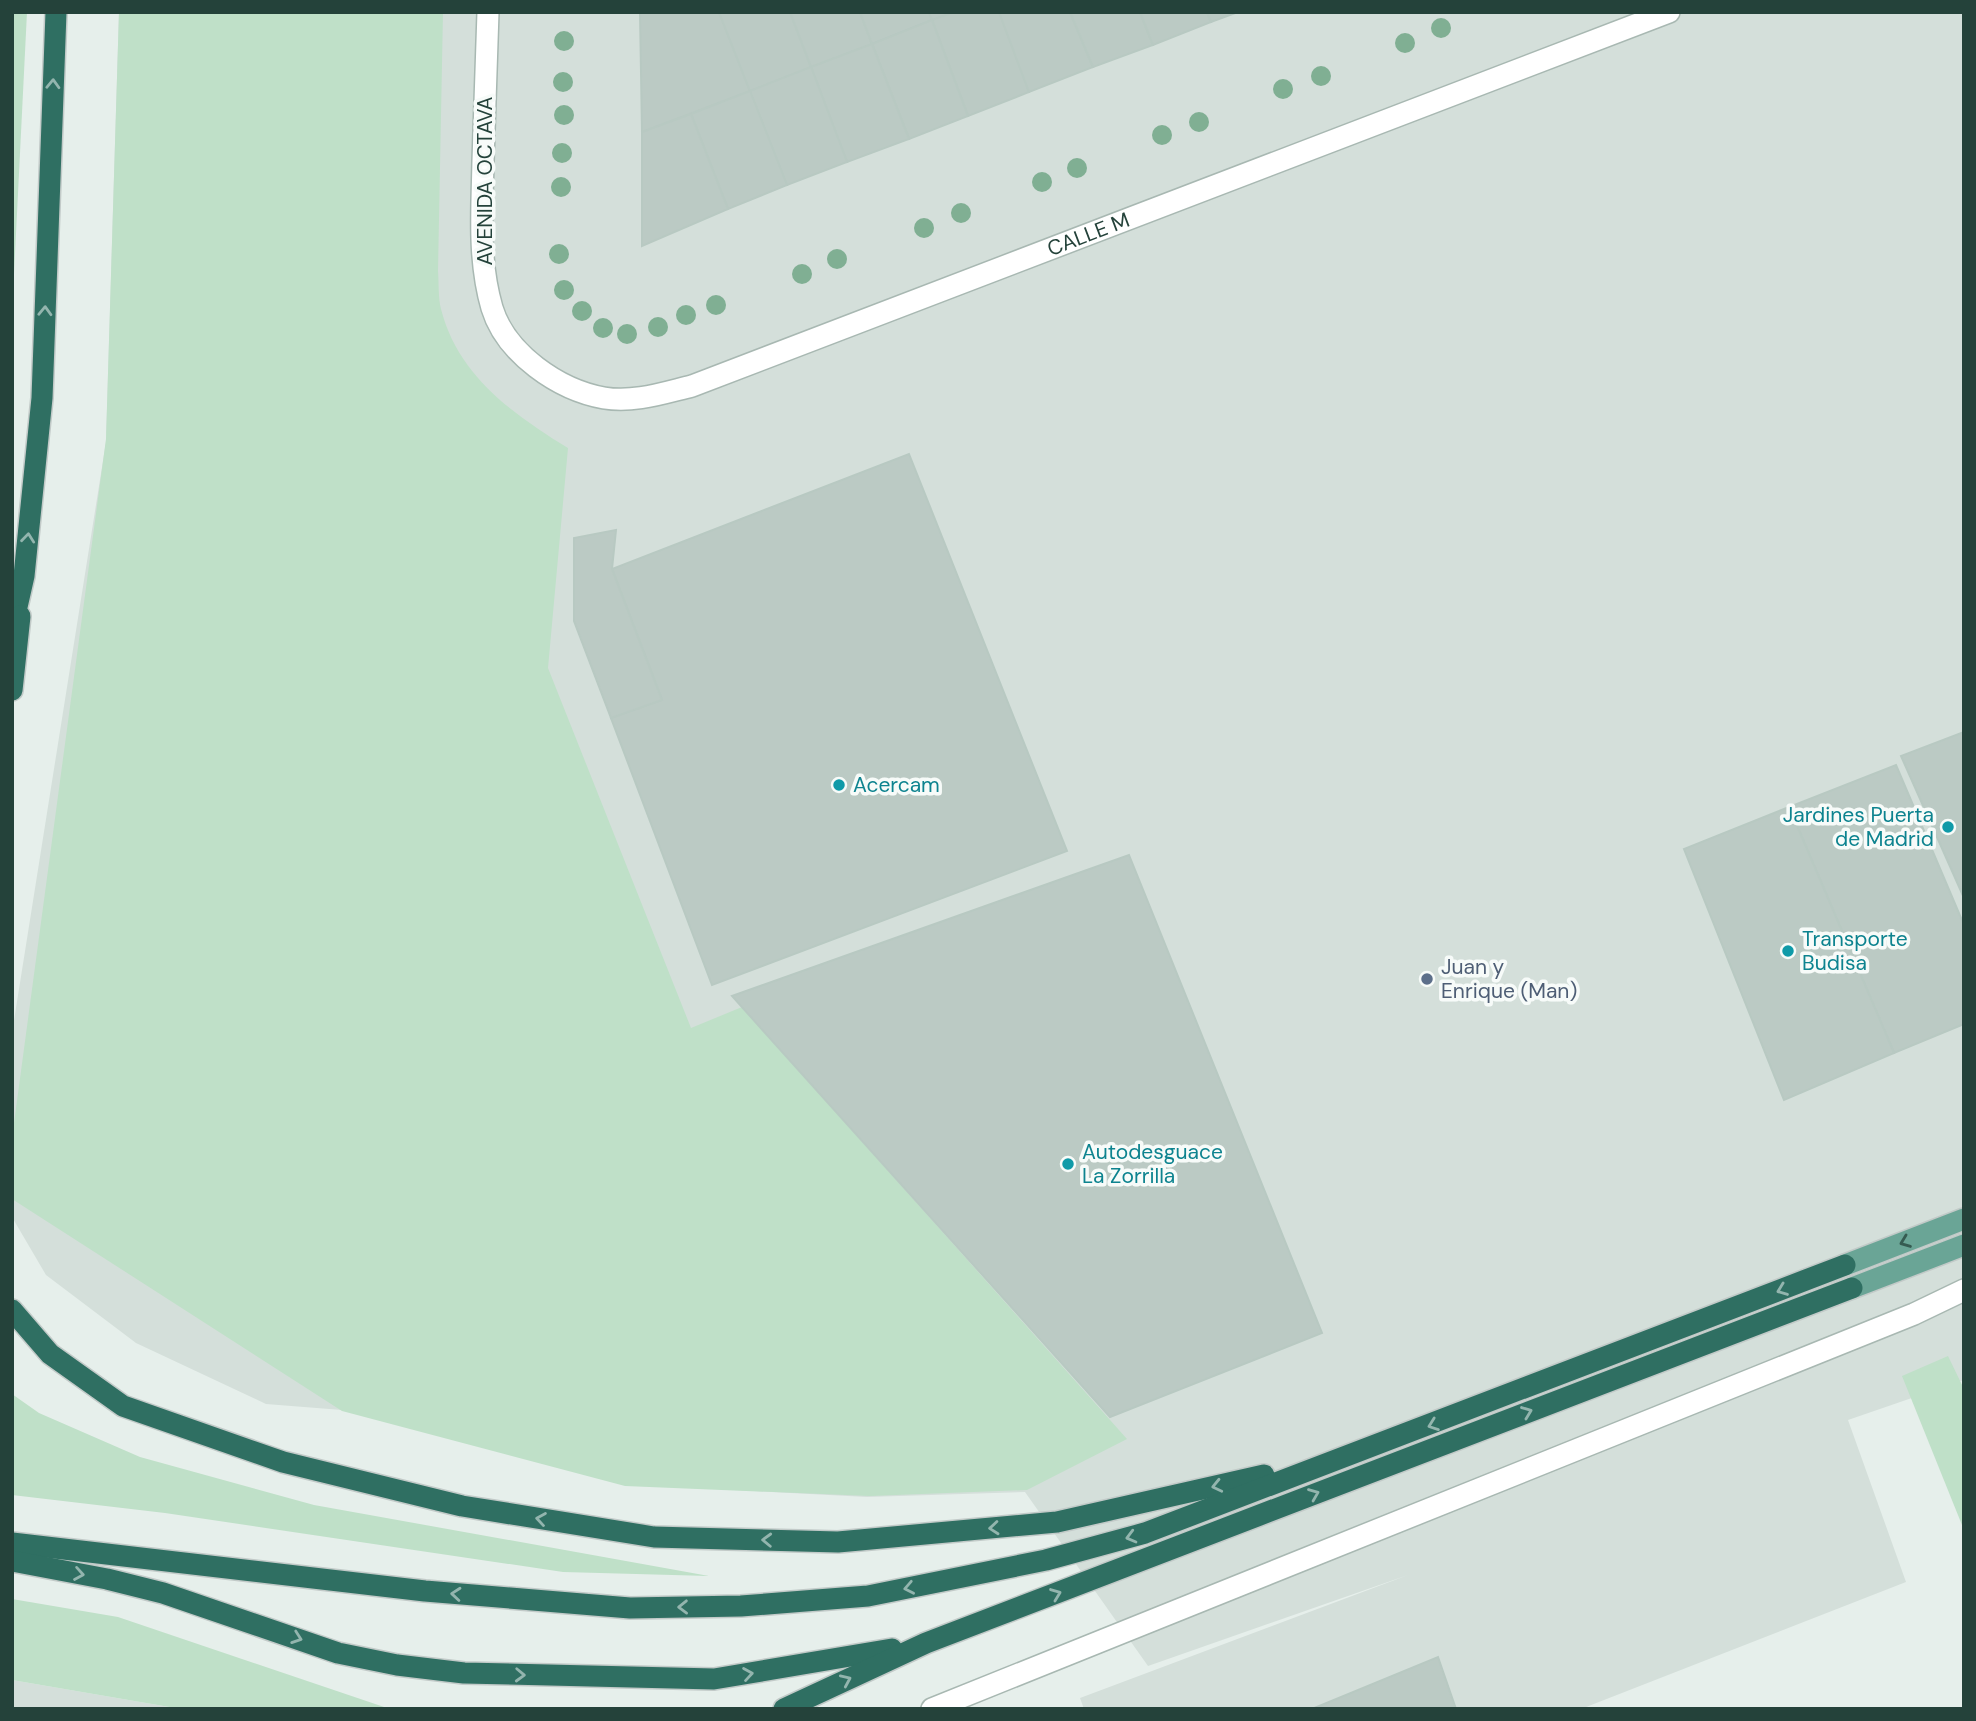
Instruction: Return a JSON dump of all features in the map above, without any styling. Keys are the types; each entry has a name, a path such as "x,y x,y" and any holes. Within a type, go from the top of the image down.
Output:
{"highway":[{"path":"12,690 42,398 56,12"},
{"path":"12,629 24,576"},
{"path":"12,1543 530,1601 630,1608 741,1606 867,1596 1046,1560 1145,1533 1331,1460 1434,1425 1845,1265"},
{"path":"784,1709 926,1643 1852,1288"},
{"path":"12,1310 50,1354 123,1406 283,1462 462,1506 654,1537 838,1542 1057,1522 1331,1460"},
{"path":"12,1561 163,1593 338,1653 397,1665 464,1673 714,1679 926,1643"}],"main road":[{"path":"1845,1265 1964,1219"},
{"path":"1852,1288 1964,1245"}],"street":[{"name":"AVENIDA OCTAVA","path":"488,12 481,248 493,312 512,343"},
{"name":"CALLE M","path":"512,343 537,367 566,386 604,398 644,398 692,386 1669,12"},
{"path":"932,1709 1578,1451 1914,1314 1964,1290"}],"shaded area":[{"path":"119,12 1964,12 1964,1380 1848,1420 1906,1582 1581,1709 1084,1709 1080,1698 1408,1575 1148,1666 1025,1492 867,1497 622,1484 342,1410 266,1404 136,1343 46,1275 12,1217 12,1033 106,442"},
{"path":"12,1680 181,1709 12,1709"}],"green space":[{"path":"12,12 27,12 12,314"},
{"path":"119,12 443,12 438,271 441,309 460,354 490,391 527,421 568,448 548,668 691,1028 742,1007 1127,1439 1027,1490 870,1496 625,1486 342,1411 12,1199 12,1138 106,439"},
{"path":"1948,1356 1964,1389 1964,1530 1902,1376"},
{"path":"12,1394 39,1413 140,1457 314,1505 709,1576 563,1572 165,1513 12,1495"},
{"path":"12,1599 118,1617 390,1709 181,1709 12,1680"}],"building":[{"path":"640,12 719,12 750,91 642,132"},
{"path":"719,12 790,12 811,67 750,91"},
{"path":"790,12 860,12 872,44 811,67"},
{"path":"860,12 929,12 932,20 872,44"},
{"path":"929,12 954,12 932,20"},
{"path":"954,12 999,12 1029,92 968,116 932,20"},
{"path":"999,12 1070,12 1093,67 1029,92"},
{"path":"1070,12 1140,12 1153,45 1093,67"},
{"path":"1140,12 1207,12 1211,22 1153,45"},
{"path":"1207,12 1238,12 1211,22"},
{"path":"932,20 968,116 909,139 872,44"},
{"path":"872,44 909,139 847,162 811,67"},
{"path":"811,67 847,162 787,185 750,91"},
{"path":"750,91 787,185 728,209 691,114"},
{"path":"691,114 728,209 642,246 642,132"},
{"name":"Acercam","path":"909,454 1067,851 712,985 611,718 662,700 612,569"},
{"path":"616,530 612,569 662,700 611,718 574,621 574,538"},
{"name":"Jardines Puerta de Madrid","path":"1964,732 1964,898 1901,756"},
{"path":"1896,765 1964,925 1964,1024 1894,1053 1789,807"},
{"name":"Transporte Budisa","path":"1789,807 1894,1053 1784,1100 1684,849"},
{"name":"Autodesguace La Zorrilla","path":"1129,855 1322,1333 1110,1417 732,996"},
{"path":"1438,1657 1456,1709 1312,1709"}],"place":[{"name":"Acercam","path":"839,785"},
{"name":"Jardines Puerta de Madrid","path":"1948,827"},
{"name":"Transporte Budisa","path":"1788,951"},
{"name":"Juan y Enrique (Man)","path":"1427,979"},
{"name":"Autodesguace La Zorrilla","path":"1068,1164"}]}
